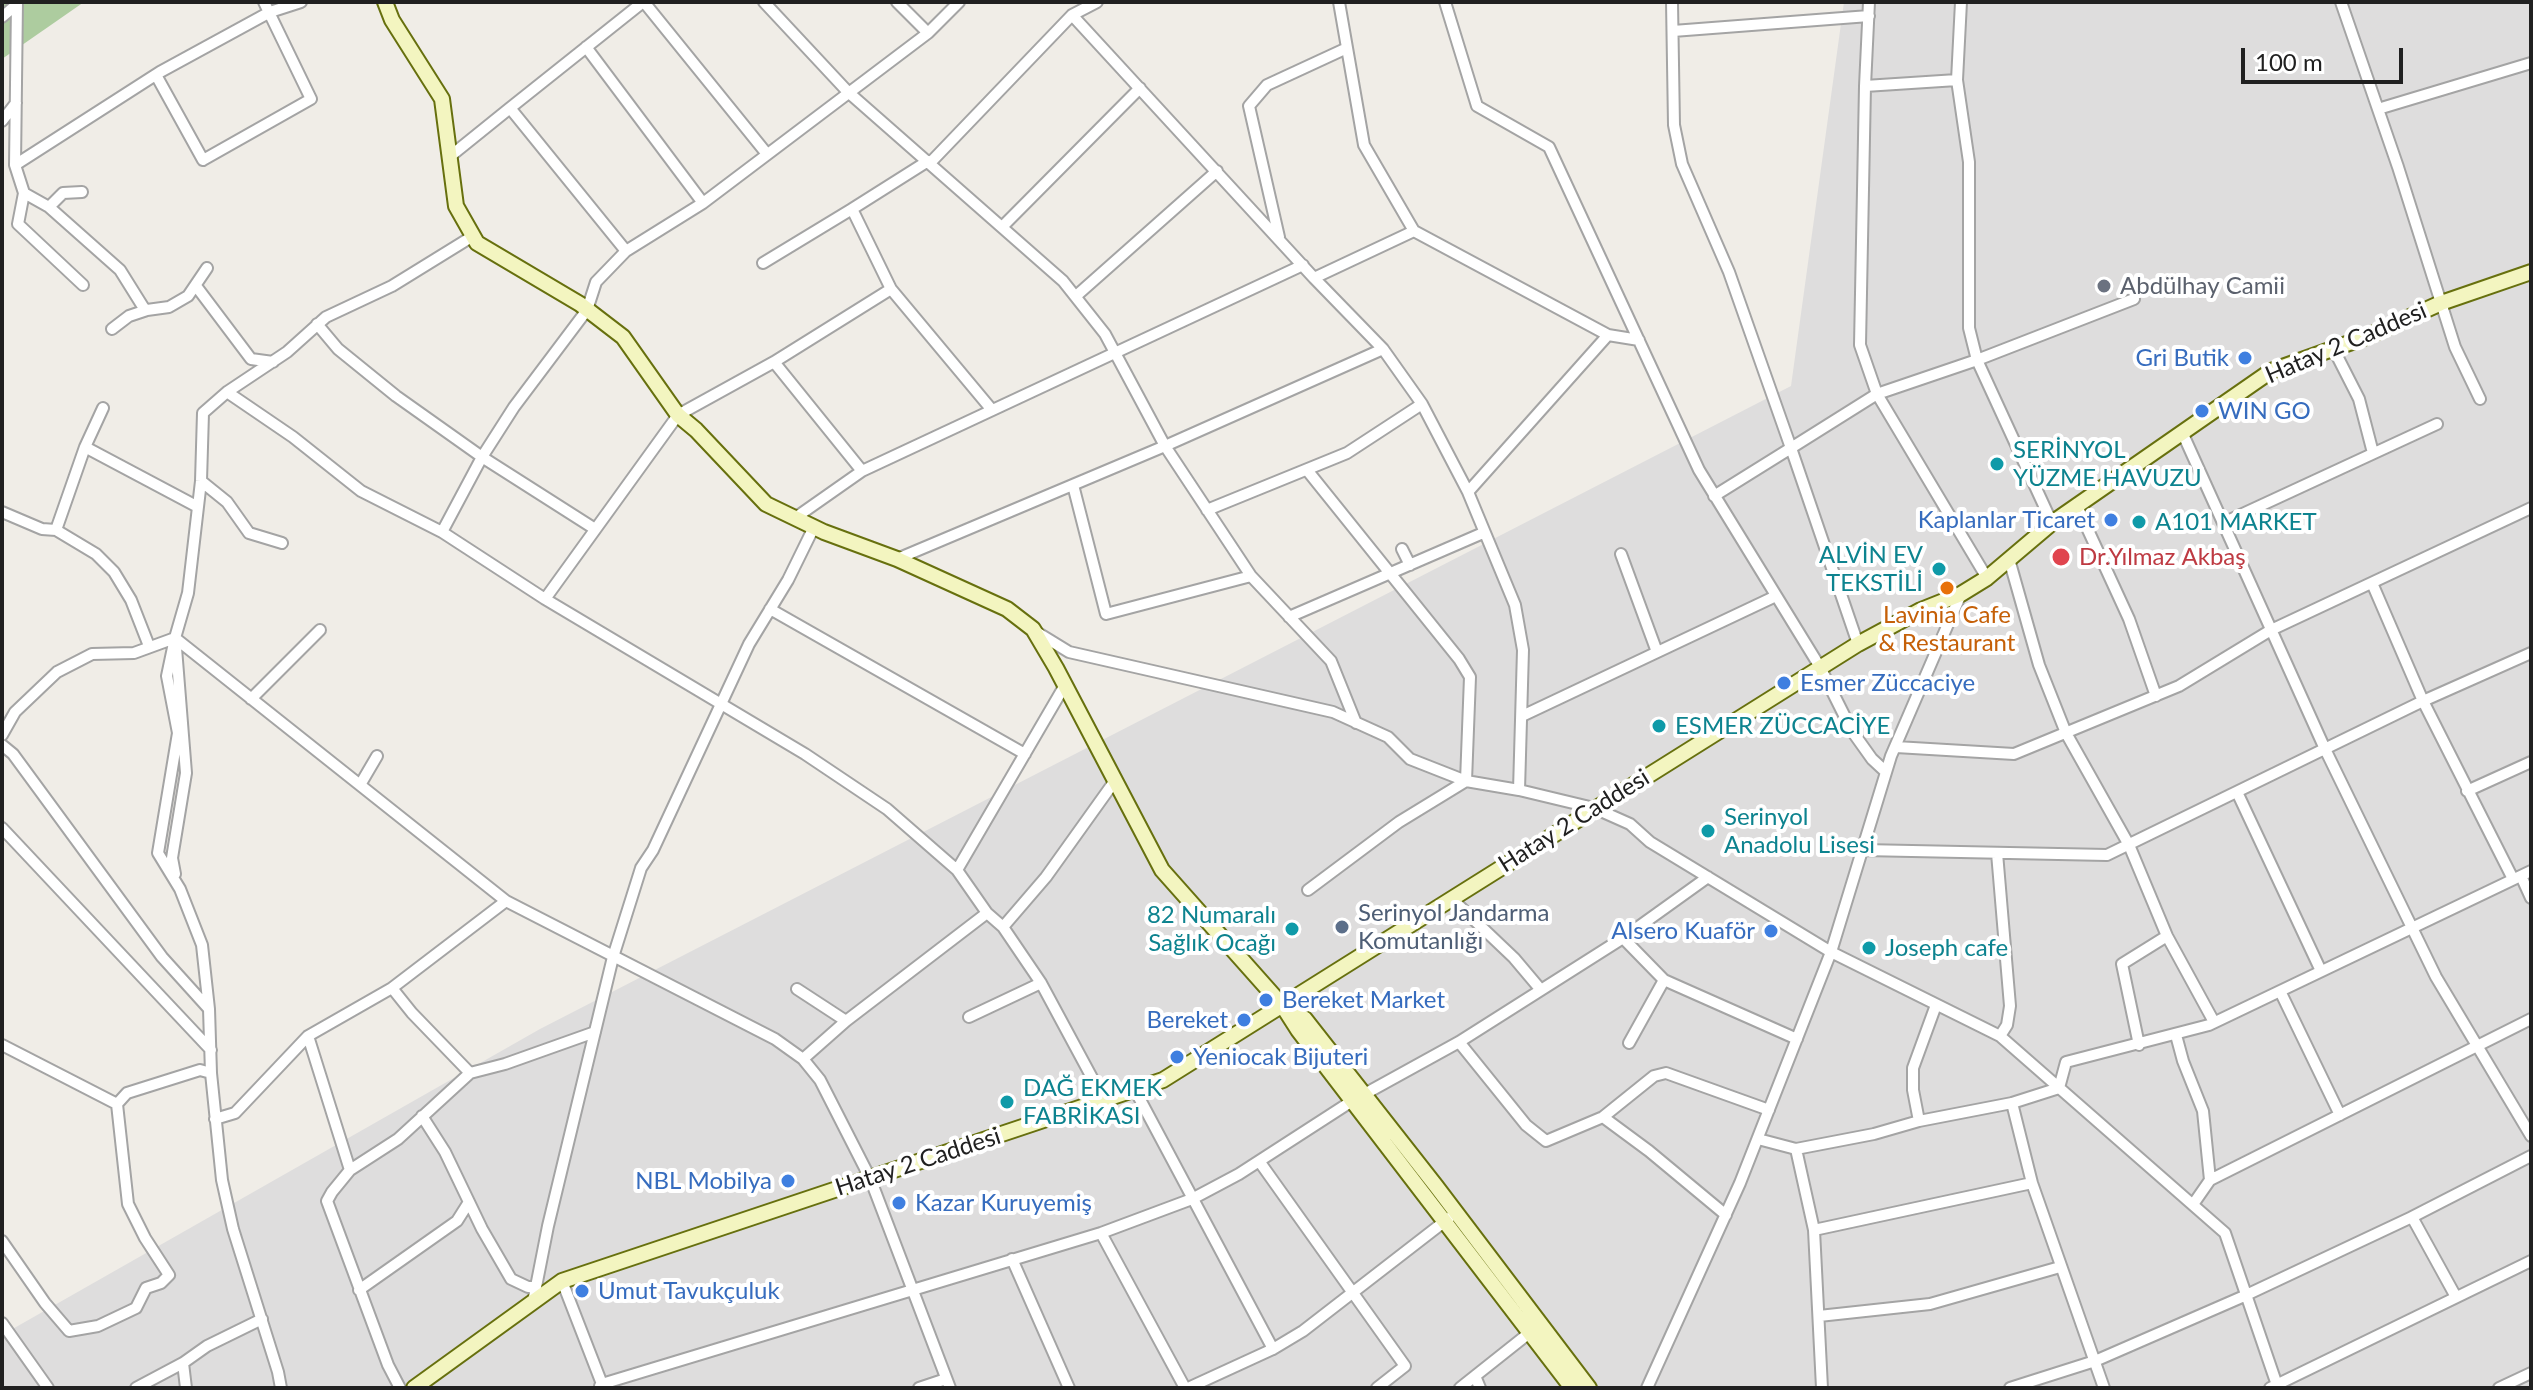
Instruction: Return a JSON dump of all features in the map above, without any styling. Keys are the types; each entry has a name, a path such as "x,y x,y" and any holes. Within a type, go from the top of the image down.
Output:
{"street":[{"path":"15,165 267,7 301,2"},
{"path":"385,2 392,20 442,99 456,206 477,243 587,310 623,337 678,415 766,504 1007,609 1069,652 1333,712 1388,737 1410,759 1466,781 1594,808 1630,824 1650,842 1831,952 2000,1036 2225,1233 2275,1387 2531,1261"},
{"path":"448,158 644,2 767,154"},
{"path":"764,2 848,92 1063,281 1076,296 1105,334 1165,446 1251,576 1331,661 1356,723"},
{"path":"897,2 928,33"},
{"path":"442,532 482,457 514,407 587,310 596,282 626,251 703,203 928,33 959,2"},
{"path":"763,263 929,162 1072,15 1097,2"},
{"path":"1339,2 1364,145 1414,231 1608,335 1639,340"},
{"path":"1445,2 1477,106 1549,147 1699,470 1820,667 1852,731 1872,759 1886,772"},
{"path":"1672,2 1674,125 1682,164 1729,272 1858,644"},
{"path":"1869,2 1860,345 1877,394 1987,578"},
{"path":"1961,2 1957,80 1969,162 1969,328 1977,360 2052,523"},
{"path":"2341,2 2455,347 2480,399"},
{"path":"2,17 17,3"},
{"path":"17,3 15,165 24,193 18,224 83,285"},
{"path":"156,75 203,160 311,99 267,7"},
{"path":"1072,15 1383,349 1422,404 1468,492 1515,605 1523,650 1519,790"},
{"path":"1673,31 1869,16"},
{"path":"586,47 703,203"},
{"path":"1280,238 1249,106 1267,85 1347,48"},
{"path":"2378,109 2531,63"},
{"path":"1865,86 1957,80"},
{"path":"1002,227 1140,88"},
{"path":"2,121 16,103"},
{"path":"510,108 626,251"},
{"path":"1076,296 1217,171"},
{"path":"49,207 63,193 82,192"},
{"path":"24,193 49,207 120,270 145,310"},
{"path":"852,209 891,289 992,410"},
{"path":"1314,278 1414,231"},
{"path":"281,1388 233,1229 222,1180 202,945 180,889 158,853 178,733 167,676 188,593 201,481 203,413 227,392 273,362 326,317 392,286 473,236"},
{"path":"795,518 862,471 1303,265"},
{"path":"112,329 129,316 169,307 188,296 207,268"},
{"name":"Hatay 2 Caddesi","path":"414,1388 534,1295 562,1281 1163,1080 1820,667 1921,610 1961,594 1987,578 2052,523 2271,371 2441,303 2531,272"},
{"path":"196,286 251,359 273,362"},
{"path":"545,599 678,415 774,362 891,289"},
{"path":"1714,496 1877,394 1977,360 2134,299"},
{"path":"317,324 338,349 482,457 595,529"},
{"path":"1468,492 1608,335"},
{"path":"2333,348 2359,399 2373,453"},
{"path":"897,559 1165,446 1383,349"},
{"path":"774,362 862,471"},
{"path":"227,392 293,437 361,491 442,532 545,599 805,754 887,809 957,870 987,913 1003,927 1041,983 1104,1100"},
{"path":"1207,510 1347,453 1422,404"},
{"path":"56,530 85,447 103,408"},
{"path":"2223,523 2437,424"},
{"path":"2182,432 2325,749 2436,977 2531,1136"},
{"path":"85,447 198,507"},
{"path":"1307,470 1459,659 1470,677 1466,781"},
{"path":"201,481 227,502 249,533 282,543"},
{"path":"1073,485 1106,614 1251,576"},
{"path":"2077,506 2129,619 2156,696"},
{"path":"1896,747 2014,754 2179,686 2271,630 2531,508"},
{"path":"2,512 42,529 56,530 96,554 114,572 131,600 149,646"},
{"path":"534,1295 613,957 641,868 653,850 749,644 788,580 814,527"},
{"path":"1289,617 1483,533"},
{"path":"1402,549 1410,565"},
{"path":"1621,554 1657,652"},
{"path":"2009,559 2039,665 2066,733 2129,845 2167,936 2214,1022"},
{"path":"2372,583 2423,701 2467,791 2522,875 2531,898"},
{"path":"1647,1388 1758,1139 1831,952 1886,772 1961,594"},
{"path":"1522,716 1776,596"},
{"path":"770,609 1025,754"},
{"path":"1033,629 1162,870 1282,1005 1305,1019 1358,1098 1535,1329 1572,1388"},
{"path":"251,699 320,630"},
{"path":"2,735 15,712 57,672 92,654 134,653 175,638"},
{"path":"175,638 506,901 775,1039 803,1059 820,1080 870,1178 948,1384 919,1388"},
{"path":"1863,850 2107,855 2423,701 2531,653"},
{"path":"957,870 1065,685"},
{"path":"2,745 13,754 162,957 209,1009"},
{"path":"360,785 377,756"},
{"path":"2467,791 2531,762"},
{"path":"1308,890 1399,822 1466,781"},
{"path":"1003,927 1046,877 1114,782"},
{"path":"2237,792 2321,971"},
{"path":"2,828 211,1050"},
{"path":"1997,853 2010,1006 2007,1025 2000,1036"},
{"path":"2059,1088 2066,1062 2176,1035 2214,1022 2522,875"},
{"path":"562,1281 600,1386 1101,1233 1192,1199 1259,1161 1358,1098 1459,1042 1623,938 1708,877"},
{"path":"1451,898 1514,958 1541,990"},
{"path":"215,1119 235,1113 308,1036 392,988 506,901"},
{"path":"803,1059 846,1021 987,913"},
{"path":"2139,1045 2122,964 2167,936"},
{"path":"1623,938 1664,980 1797,1039"},
{"path":"1629,1043 1664,980"},
{"path":"969,1017 1041,983"},
{"path":"392,988 470,1073"},
{"path":"797,989 846,1021"},
{"path":"2280,991 2340,1115"},
{"path":"1919,1121 1913,1090 1913,1068 1936,1005"},
{"path":"2194,1203 2210,1180 2531,1019"},
{"path":"400,1388 388,1365 327,1201 350,1170 383,1150 470,1073 595,1032"},
{"path":"2176,1035 2203,1111 2210,1180"},
{"path":"308,1036 350,1170"},
{"path":"1459,1042 1526,1125 1546,1141 1603,1117 1654,1076 1666,1073 1769,1110"},
{"path":"2,1045 117,1104"},
{"path":"2,1241 45,1303 69,1331 98,1326 136,1308 146,1288 161,1283 169,1275 128,1204 117,1104 127,1093 200,1070 211,1073"},
{"path":"1758,1139 1796,1149 2012,1103 2059,1088"},
{"path":"1135,1090 1273,1349"},
{"path":"2012,1103 2032,1183 2104,1388"},
{"path":"422,1116 445,1152 511,1279 528,1287 534,1295"},
{"path":"1603,1117 1726,1215"},
{"path":"1796,1149 1814,1230 1822,1388"},
{"path":"2010,1388 2095,1361 2247,1295 2412,1217 2531,1156"},
{"path":"1259,1161 1405,1366 1377,1388"},
{"path":"1814,1230 2032,1183"},
{"path":"359,1290 457,1221 469,1202"},
{"path":"1101,1233 1186,1388 1273,1349 1303,1331 1450,1217"},
{"path":"2412,1217 2456,1297"},
{"path":"1012,1259 1069,1388"},
{"path":"1819,1316 1930,1304 2060,1267"},
{"path":"136,1388 183,1363 207,1346 262,1319"},
{"path":"2,1323 48,1388"},
{"path":"1460,1388 1535,1329"},
{"path":"1535,1329 1589,1388"},
{"path":"183,1363 186,1388"},
{"path":"2499,1388 2531,1373"},
{"path":"1475,1376 1480,1388"}],"shaded area":[{"path":"1844,2 2531,2 2531,1388 2,1388 2,1335 540,1029 1791,386"}],"green space":[{"path":"2,2 84,2 2,59"}],"place":[{"name":"Abdülhay Camii","path":"2104,286"},
{"name":"Gri Butik","path":"2245,358"},
{"name":"WIN GO","path":"2202,411"},
{"name":"SERİNYOL YÜZME HAVUZU","path":"1997,464"},
{"name":"Kaplanlar Ticaret","path":"2111,520"},
{"name":"A101 MARKET","path":"2139,522"},
{"name":"Dr.Yılmaz Akbaş","path":"2061,557"},
{"name":"ALVİN EV TEKSTİLİ","path":"1939,569"},
{"name":"Lavinia Cafe & Restaurant","path":"1947,588"},
{"name":"Esmer Züccaciye","path":"1784,683"},
{"name":"ESMER ZÜCCACİYE","path":"1659,726"},
{"name":"Serinyol Anadolu Lisesi","path":"1708,831"},
{"name":"Serinyol Jandarma Komutanlığı","path":"1342,927"},
{"name":"82 Numaralı Sağlık Ocağı","path":"1292,929"},
{"name":"Alsero Kuaför","path":"1771,931"},
{"name":"Joseph cafe","path":"1869,948"},
{"name":"Bereket Market","path":"1266,1000"},
{"name":"Bereket","path":"1244,1020"},
{"name":"Yeniocak Bijuteri","path":"1177,1057"},
{"name":"DAĞ EKMEK FABRİKASI","path":"1007,1102"},
{"name":"NBL Mobilya","path":"788,1181"},
{"name":"Kazar Kuruyemiş","path":"899,1203"},
{"name":"Umut Tavukçuluk","path":"582,1291"}]}
